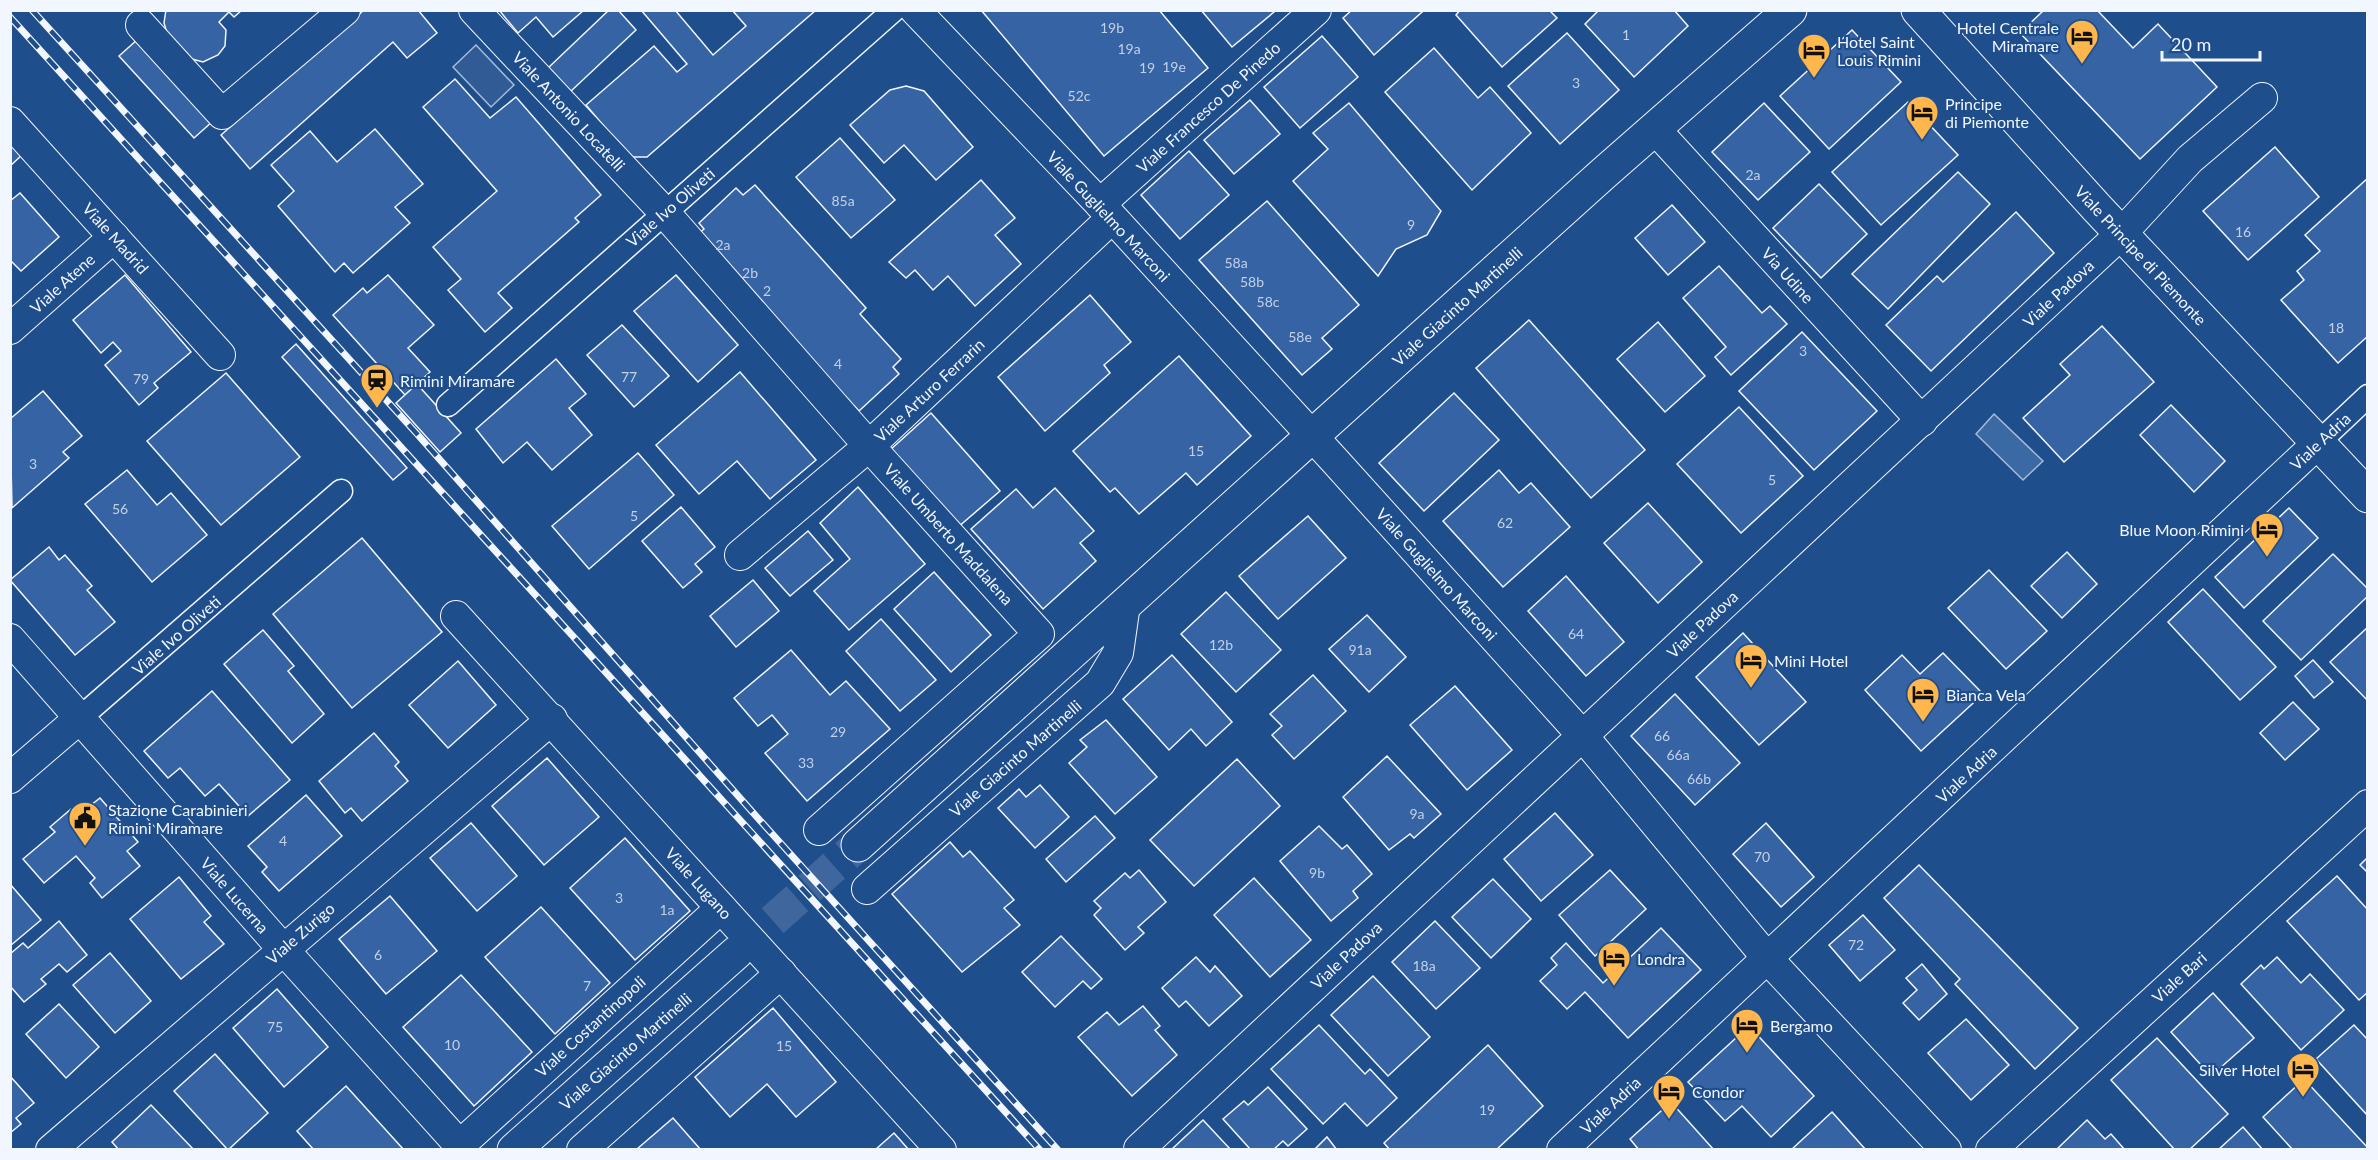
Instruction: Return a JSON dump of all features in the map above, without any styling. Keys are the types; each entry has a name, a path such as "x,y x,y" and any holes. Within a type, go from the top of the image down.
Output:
{"street":[{"path":"141,25 222,114 345,10"},
{"name":"Viale Antonio Locatelli","path":"474,10 664,212"},
{"name":"Viale Ivo Oliveti","path":"448,405 894,10"},
{"name":"Viale Guglielmo Marconi","path":"915,10 1106,211 1312,436 1582,735 1768,959 1946,1149"},
{"name":"Viale Francesco De Pinedo","path":"1106,211 1316,10"},
{"name":"Viale Giacinto Martinelli","path":"858,845 1654,128 1790,10"},
{"name":"Viale Principe di Piemonte","path":"1918,10 2121,234 2367,496"},
{"name":"Viale Padova","path":"1139,1149 2121,234 2190,159 2262,98"},
{"name":"Viale Madrid","path":"10,122 220,355"},
{"name":"Via Udine","path":"1654,128 1922,421"},
{"name":"Viale Arturo Ferrarin","path":"740,555 869,447 1106,211"},
{"name":"Viale Umberto Maddalena","path":"664,212 869,447 1039,634 819,830"},
{"name":"Viale Atene","path":"10,329 114,237"},
{"name":"Viale Adria","path":"1562,1149 1768,959 2367,396"},
{"name":"Viale Ivo Oliveti","path":"10,778 340,490"},
{"name":"Viale Giacinto Martinelli","path":"867,889 1100,683 1118,653 1125,604"},
{"name":"Viale Lugano","path":"456,616 941,1149"},
{"name":"Viale Lucerna","path":"10,639 282,948 462,1147"},
{"name":"Viale Zurigo","path":"51,1149 282,948 552,720"},
{"name":"Viale Bari","path":"1991,1149 2367,804"},
{"name":"Viale Costantinopoli","path":"462,1147 721,908"},
{"name":"Viale Giacinto Martinelli","path":"514,1149 736,953"},
{"path":"582,1149 781,974"}],"shaded area":[{"path":"476,45 514,85 491,107 453,67"},
{"path":"1994,414 2043,461 2023,480 1976,434"}],"building":[{"path":"166,10 242,10 234,17 229,12 219,22 226,30 225,46 218,55 203,62 192,59 167,33 164,23"},
{"path":"364,10 418,10 437,33 407,58 393,42 250,169 221,135"},
{"path":"499,10 584,10 553,37 536,17 518,33"},
{"path":"609,10 618,10 636,30 570,92 548,68"},
{"path":"641,10 675,10 713,55 746,26 732,10 816,10 647,157 630,157 586,105 654,46 677,72 687,64"},
{"path":"981,10 1159,10 1208,68 1104,156"},
{"path":"1201,10 1272,10 1274,12 1232,47"},
{"path":"1352,10 1421,10 1422,12 1374,55 1343,18"},
{"path":"1460,10 1549,10 1557,18 1502,67 1456,15"},
{"path":"1599,10 1674,10 1688,26 1634,77 1585,24"},
{"path":"2044,10 2097,10 2133,48 2158,24 2217,87 2140,159 2020,33"},
{"path":"1852,30 1901,82 1829,149 1780,96"},
{"path":"1567,33 1619,90 1560,144 1508,86"},
{"path":"1322,36 1358,77 1300,128 1264,87"},
{"path":"138,39 213,121 194,138 119,56"},
{"path":"1434,48 1478,98 1490,87 1531,133 1472,190 1385,92"},
{"path":"455,79 490,118 516,97 601,195 575,218 579,222 498,293 512,308 485,332 448,290 461,279 433,247 497,191 423,107"},
{"path":"906,86 924,91 973,147 936,180 904,145 884,163 850,125 890,90"},
{"path":"1250,100 1280,134 1234,174 1204,140"},
{"path":"1908,102 1958,155 1881,225 1832,172"},
{"path":"1349,103 1441,211 1427,235 1396,249 1378,276 1293,181 1328,149 1313,133"},
{"path":"1764,103 1810,152 1758,200 1712,152"},
{"path":"375,129 423,184 395,207 410,223 353,273 344,263 335,272 278,206 294,191 271,165 310,131 337,162"},
{"path":"840,138 895,200 851,238 796,177"},
{"path":"10,142 22,155 10,166"},
{"path":"2275,147 2319,197 2248,260 2203,211"},
{"path":"1189,151 1229,195 1180,239 1141,195"},
{"path":"1958,172 1990,204 1888,309 1852,274"},
{"path":"2368,178 2368,336 2338,363 2281,300 2304,280 2297,271 2320,251 2305,235"},
{"path":"981,180 1015,218 995,235 1021,264 975,306 948,276 933,290 915,270 906,278 889,262"},
{"path":"1819,184 1867,234 1821,278 1773,228"},
{"path":"755,185 866,308 860,314 901,359 893,367 899,374 859,411 696,236 704,229 699,223 736,188 743,195"},
{"path":"20,193 59,237 21,271 10,260 10,201"},
{"path":"1267,201 1359,305 1322,338 1332,349 1302,375 1199,260"},
{"path":"1672,205 1705,242 1668,275 1635,238"},
{"path":"2016,212 2054,253 1931,371 1886,325 1937,276 1943,282"},
{"path":"1719,266 1762,313 1770,306 1787,324 1731,375 1715,357 1726,347 1683,298"},
{"path":"125,275 191,352 154,383 158,388 139,405 105,365 121,351 113,342 101,353 73,320"},
{"name":"Rimini Miramare","path":"388,275 434,325 408,348 430,372 405,395 333,315 363,288 367,293"},
{"path":"676,275 738,345 698,382 634,311"},
{"path":"1090,295 1131,342 1104,365 1110,373 1045,431 998,377"},
{"path":"1529,320 1645,450 1591,498 1476,368"},
{"path":"1658,322 1705,376 1665,412 1617,359"},
{"path":"622,325 669,376 634,407 587,355"},
{"path":"2102,326 2154,382 2064,462 2023,418 2070,375 2060,364"},
{"path":"1802,332 1877,411 1814,470 1739,391"},
{"path":"296,344 407,468 393,480 282,357"},
{"path":"1179,356 1251,436 1197,485 1186,473 1139,514 1115,488 1110,492 1073,451"},
{"path":"556,359 586,394 569,408 592,435 552,470 527,442 503,463 476,429"},
{"path":"740,372 816,460 770,499 737,461 699,494 656,445"},
{"path":"226,373 300,457 221,525 147,441"},
{"path":"417,384 461,433 440,452 396,403"},
{"path":"43,391 82,436 63,452 69,458 12,508 10,419"},
{"path":"1454,393 1499,440 1424,511 1379,463"},
{"path":"2171,405 2225,461 2194,492 2140,435"},
{"path":"1739,407 1803,476 1741,533 1677,464"},
{"path":"931,413 1000,491 957,528 889,451"},
{"path":"638,453 674,495 589,569 552,526"},
{"path":"127,470 157,505 171,493 207,535 152,582 85,504"},
{"path":"1499,470 1519,493 1531,483 1570,527 1503,587 1443,521"},
{"path":"858,487 925,564 849,630 814,591 850,559 820,523"},
{"path":"1055,488 1094,531 1080,543 1096,561 1043,609 971,529 1016,489 1033,508"},
{"path":"1648,503 1702,562 1658,603 1604,543"},
{"path":"681,507 715,547 695,564 702,572 683,588 642,541"},
{"name":"Blue Moon Rimini","path":"2289,508 2318,538 2244,608 2215,577"},
{"path":"1308,516 1346,558 1278,619 1239,576"},
{"path":"808,531 833,560 790,596 765,568"},
{"path":"362,538 442,632 352,708 273,614"},
{"path":"49,547 59,560 65,555 92,586 87,590 115,622 75,655 10,580"},
{"path":"2067,552 2097,584 2062,618 2031,586"},
{"path":"2333,554 2368,589 2368,596 2301,660 2263,621"},
{"path":"1989,570 2047,631 2006,669 1948,608"},
{"path":"934,572 991,635 951,672 894,609"},
{"path":"1566,576 1624,642 1586,676 1528,611"},
{"path":"753,580 779,611 736,647 710,616"},
{"path":"2203,589 2276,667 2240,700 2168,622"},
{"path":"1226,592 1281,650 1236,692 1181,634"},
{"path":"1367,615 1406,657 1369,692 1329,649"},
{"path":"881,619 936,680 900,711 846,651"},
{"path":"2368,627 2368,701 2330,662"},
{"path":"263,630 294,666 288,671 324,714 292,743 224,664"},
{"name":"Mini Hotel","path":"1743,633 1806,702 1759,745 1696,677"},
{"path":"791,650 830,695 846,681 890,729 807,801 765,753 788,734 772,715 758,726 734,698"},
{"name":"Bianca Vela","path":"1943,653 1983,694 1921,751 1865,690 1902,655 1920,674"},
{"path":"1172,655 1232,722 1206,746 1191,729 1169,750 1123,699"},
{"path":"2313,660 2333,682 2314,698 2295,676"},
{"path":"458,661 496,705 448,748 409,705"},
{"path":"1313,675 1346,711 1294,759 1272,735 1282,726 1270,714"},
{"path":"1455,686 1512,750 1467,790 1410,725"},
{"path":"212,691 290,780 248,816 219,784 205,796 180,768 168,778 144,751"},
{"path":"1675,694 1740,763 1695,805 1631,736"},
{"path":"2293,702 2319,729 2285,760 2260,733"},
{"path":"1106,720 1157,777 1115,814 1069,763 1087,747 1080,740"},
{"path":"374,733 399,762 395,766 408,781 362,821 351,808 345,813 319,781"},
{"path":"1387,756 1441,814 1414,838 1410,834 1389,850 1343,797"},
{"path":"547,758 599,817 544,865 492,806"},
{"path":"1237,759 1280,806 1194,886 1150,840"},
{"path":"1040,785 1069,817 1035,848 998,808 1019,789 1026,797"},
{"path":"306,795 342,836 279,891 262,872 267,867 248,846"},
{"name":"Stazione Carabinieri Rimini Miramare","path":"100,798 138,842 127,851 140,866 102,898 90,883 95,878 76,856 44,883 23,859 55,832 50,827 71,809 77,816"},
{"path":"1555,813 1593,855 1541,901 1504,859"},
{"path":"1095,816 1115,838 1066,882 1046,859"},
{"path":"471,823 517,876 477,911 430,858"},
{"path":"1766,823 1814,877 1781,907 1733,854"},
{"path":"1319,826 1342,849 1347,845 1372,874 1353,891 1358,898 1331,921 1280,861"},
{"path":"625,838 690,911 635,960 570,888"},
{"path":"950,842 963,857 970,851 1014,900 1004,908 1020,925 962,972 892,894"},
{"path":"2368,857 2368,873 2360,865"},
{"path":"1919,865 2078,1028 2035,1069 1955,984 1960,979 1884,898"},
{"path":"1139,870 1166,902 1138,927 1144,933 1125,950 1094,915 1101,908 1094,901 1125,873 1130,878"},
{"path":"1610,870 1646,909 1595,956 1559,915"},
{"path":"2337,876 2368,910 2368,992 2359,1000 2287,921"},
{"path":"179,877 211,916 204,922 224,944 181,979 130,919"},
{"path":"1254,878 1311,940 1270,977 1214,915"},
{"path":"1493,879 1531,919 1491,958 1452,917"},
{"path":"10,884 41,920 10,946"},
{"path":"390,896 437,951 386,994 339,939"},
{"path":"541,907 610,983 555,1034 485,957"},
{"path":"1863,915 1895,950 1860,981 1829,945"},
{"path":"59,921 87,955 67,972 59,964 41,979 46,984 24,1002 10,986 10,954 23,943 28,948"},
{"path":"1435,921 1480,968 1436,1009 1392,962"},
{"name":"Londra","path":"1661,928 1701,970 1628,1038 1585,992 1567,1009 1540,981 1557,965 1551,958 1566,943 1603,983"},
{"path":"1061,936 1102,979 1091,989 1083,981 1055,1007 1022,972"},
{"path":"110,953 151,1001 115,1033 73,985"},
{"path":"1196,957 1210,972 1215,966 1242,996 1209,1026 1186,1001 1179,1007 1162,988"},
{"path":"2277,957 2301,983 2310,974 2344,1010 2301,1050 2241,984 2261,965 2264,969"},
{"path":"1922,964 1947,994 1919,1020 1903,1003 1917,990 1906,978"},
{"path":"461,975 532,1052 474,1106 403,1027"},
{"path":"1373,976 1430,1037 1388,1076 1331,1015"},
{"path":"277,989 328,1047 284,1087 233,1028"},
{"path":"2213,993 2254,1038 2211,1076 2171,1032"},
{"path":"59,1004 99,1047 66,1078 26,1034"},
{"path":"1143,1006 1160,1026 1155,1030 1177,1055 1132,1096 1078,1037 1107,1012 1119,1025"},
{"path":"773,1008 836,1082 796,1117 767,1084 730,1117 695,1077"},
{"path":"1966,1019 2009,1065 1971,1100 1928,1053"},
{"path":"1319,1025 1365,1074 1370,1069 1397,1098 1367,1126 1345,1103 1323,1124 1271,1069"},
{"path":"2354,1025 2368,1040 2368,1116 2316,1059"},
{"name":"Bergamo","path":"1749,1026 1814,1096 1771,1137 1742,1106 1725,1121 1688,1082"},
{"path":"2157,1038 2228,1114 2189,1150 2175,1150 2111,1080"},
{"path":"1488,1045 1543,1106 1496,1150 1390,1150 1384,1143"},
{"path":"215,1054 268,1113 228,1150 174,1091"},
{"path":"10,1076 34,1103 16,1118 21,1124 10,1133"},
{"name":"Silver Hotel","path":"2304,1079 2368,1150 2293,1150 2263,1117"},
{"path":"346,1086 404,1150 314,1150 297,1131"},
{"path":"1268,1087 1307,1129 1288,1146 1283,1141 1273,1150 1251,1150 1223,1119 1244,1101 1248,1105"},
{"name":"Condor","path":"1671,1102 1714,1150 1639,1150 1630,1139"},
{"path":"151,1105 194,1150 119,1150 112,1142"},
{"path":"1832,1112 1866,1150 1791,1150"},
{"path":"673,1118 701,1150 637,1149"},
{"path":"1203,1120 1231,1150 1171,1150"},
{"path":"2087,1120 2105,1139 2111,1134 2125,1150 2056,1150"},
{"path":"2243,1127 2263,1150 2218,1150"},
{"path":"894,1133 909,1150 875,1150"},
{"path":"1327,1137 1337,1150 1314,1150"}],"tunnel":[{"path":"736,953 858,845"}],"railway":[{"path":"32,10 418,435 756,816 1058,1150"},
{"path":"10,17 1040,1150"}],"place":[{"name":"Hotel Centrale Miramare","path":"2082,65"},
{"name":"Hotel Saint Louis Rimini","path":"1814,79"},
{"name":"Principe di Piemonte","path":"1922,141"},
{"name":"Rimini Miramare","path":"377,409"},
{"name":"Blue Moon Rimini","path":"2267,558"},
{"name":"Mini Hotel","path":"1751,689"},
{"name":"Bianca Vela","path":"1923,723"},
{"name":"Stazione Carabinieri Rimini Miramare","path":"85,847"},
{"name":"Londra","path":"1614,987"},
{"name":"Bergamo","path":"1747,1054"},
{"name":"Silver Hotel","path":"2303,1098"},
{"name":"Condor","path":"1669,1120"}]}
